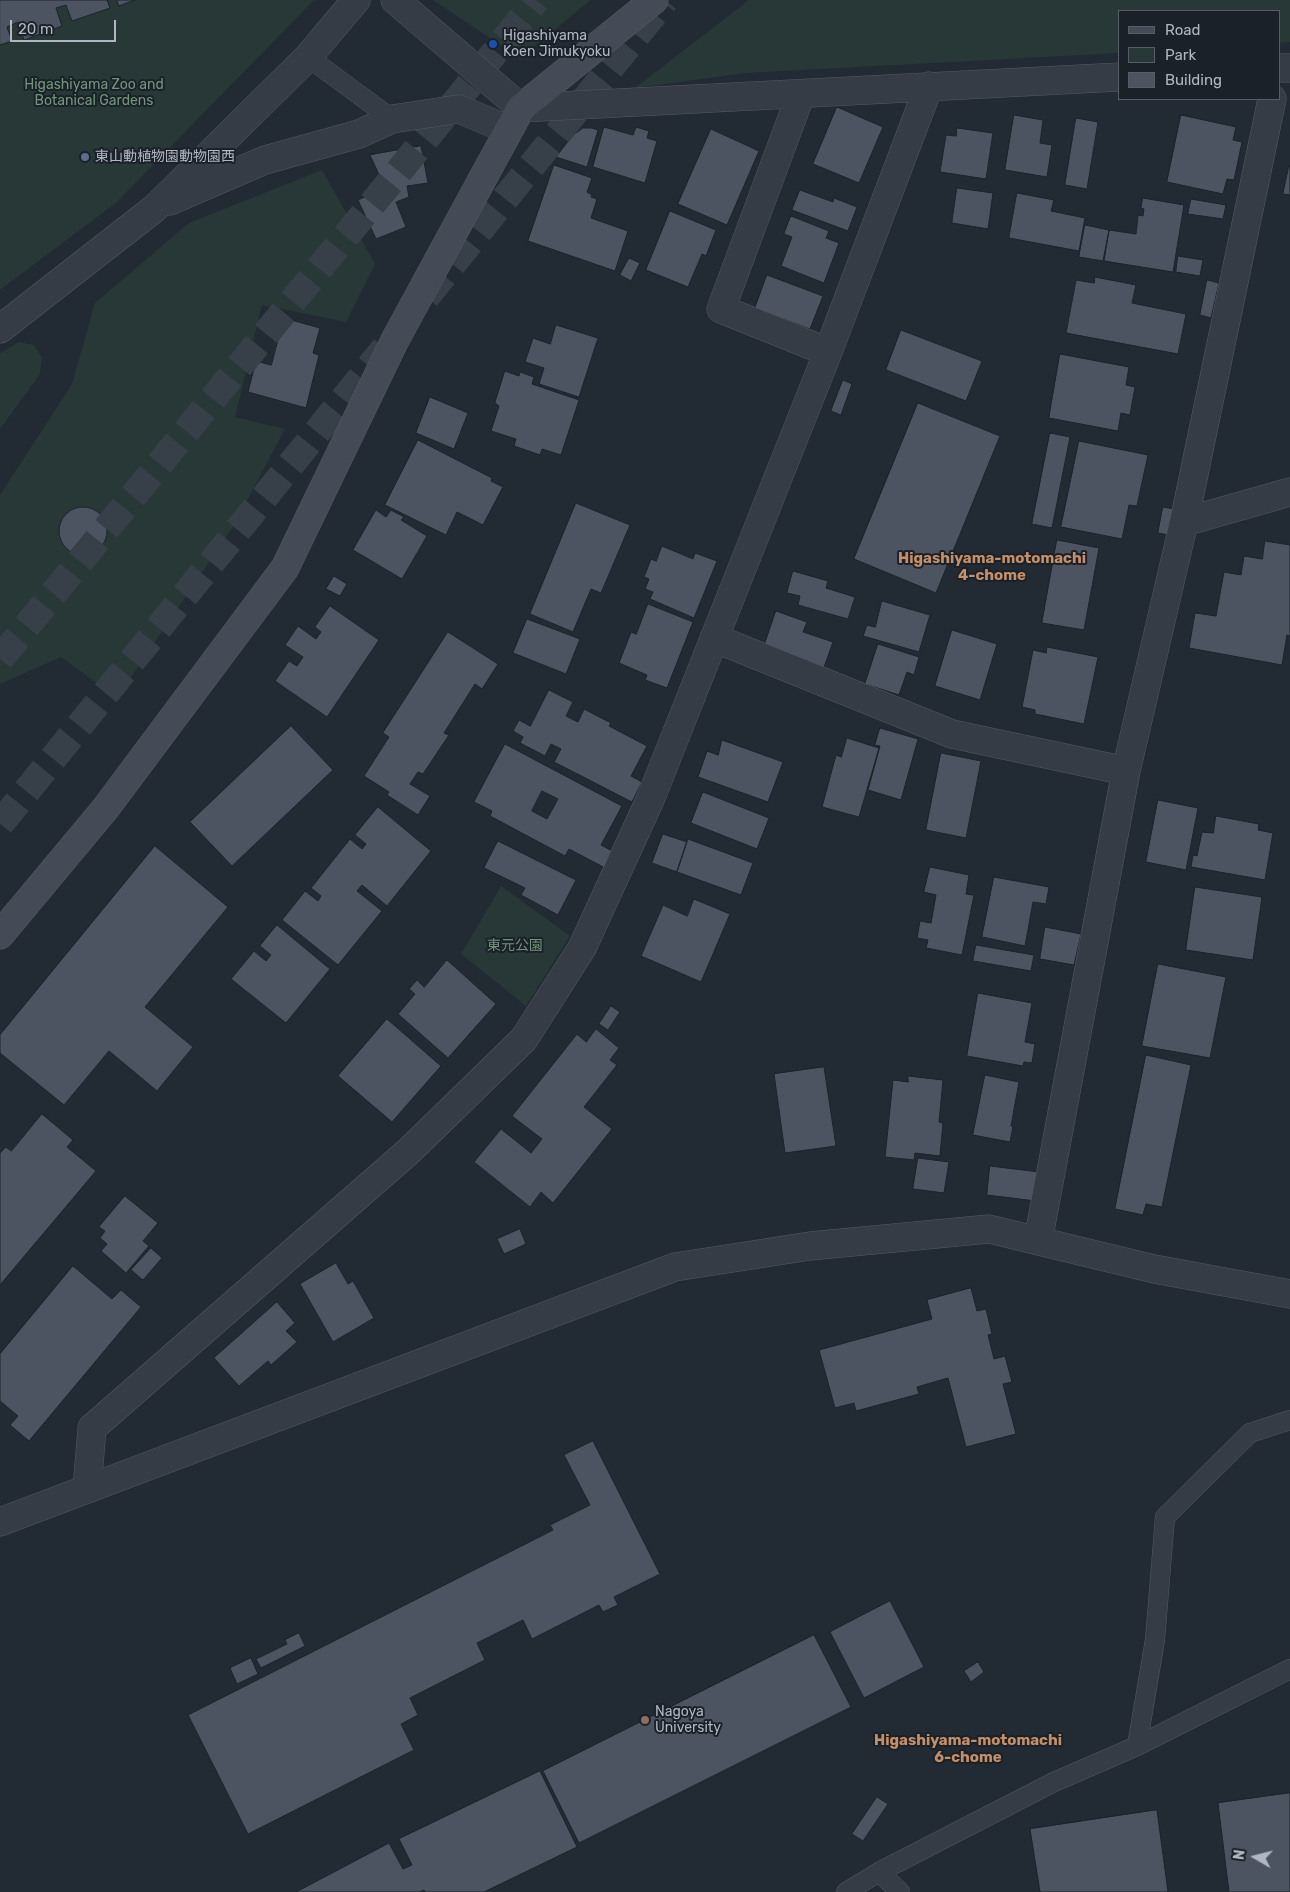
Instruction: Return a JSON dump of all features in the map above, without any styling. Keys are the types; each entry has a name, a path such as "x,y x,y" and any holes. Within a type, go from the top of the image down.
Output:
{"street":[{"path":"0,329 155,208 308,57 356,0"},
{"path":"395,0 515,119"},
{"path":"0,935 105,809 285,568 395,340 515,119 654,0"},
{"path":"155,208 265,160 359,134 392,119 459,109 515,119 802,94 1118,76"},
{"path":"87,1489 92,1428 408,1152 524,1039 582,948 650,800 828,352 929,86"},
{"path":"802,94 721,309 828,352"},
{"path":"1038,1241 1126,771 1184,522 1272,100"},
{"path":"1184,522 1290,492"},
{"path":"714,638 952,734 1126,771"},
{"path":"0,1522 675,1267 810,1246 989,1229 1154,1269 1290,1294"}],"lane":[{"path":"308,57 392,119"},
{"path":"1136,1746 1155,1640 1165,1516 1250,1433 1290,1420"},
{"path":"846,1892 879,1872 1054,1782 1136,1746 1290,1669"},
{"path":"879,1872 900,1892"}],"green space":[{"name":"Higashiyama Zoo and Botanical Gardens","path":"0,0 314,0 116,203 0,290"},
{"path":"433,0 591,0 520,58"},
{"path":"749,0 1290,0 1290,42 1280,43 1280,10 1118,10 1118,53 746,73 635,88"},
{"path":"322,170 375,264 346,322 262,305 235,417 285,429 233,527 117,698 61,657 0,684 0,495 72,384 95,303 189,223"},
{"path":"19,342 34,345 42,358 40,374 0,429 0,353"},
{"name":"東元公園","path":"501,886 570,936 526,1006 461,954"}],"building":[{"path":"0,0 107,0 110,8 72,21 66,5 56,8 62,26 24,40 18,22 7,27 12,41 0,45"},
{"path":"117,0 135,0 119,6"},
{"path":"837,107 883,127 859,183 813,164"},
{"path":"1014,115 1043,120 1040,143 1052,145 1047,177 1005,170"},
{"path":"1181,115 1236,127 1233,140 1242,142 1234,180 1227,179 1223,194 1167,182"},
{"path":"1076,118 1098,122 1087,189 1065,185"},
{"path":"604,127 633,135 636,127 649,131 647,138 657,141 645,183 593,167"},
{"path":"583,128 598,130 587,167 556,157 572,136"},
{"path":"957,128 993,133 986,179 940,172 946,135 956,136"},
{"path":"711,129 759,151 727,225 678,204"},
{"path":"421,146 428,183 407,186 409,197 396,202 406,227 376,239 358,200 385,188 370,155"},
{"path":"554,165 592,178 587,192 592,195 591,197 597,199 591,218 628,231 615,271 528,241"},
{"path":"1290,166 1290,195 1283,194"},
{"path":"957,188 993,193 988,229 952,223"},
{"path":"800,190 833,202 834,198 857,207 848,231 792,210"},
{"path":"1017,193 1054,200 1051,211 1085,218 1079,251 1009,238"},
{"path":"1143,198 1184,205 1173,272 1104,261 1109,230 1136,234 1138,215 1143,216 1144,209 1141,208"},
{"path":"1191,199 1226,205 1223,219 1188,214"},
{"path":"670,211 716,230 706,256 702,254 688,287 646,270"},
{"path":"791,216 829,231 826,238 839,243 824,283 781,266 792,237 784,234"},
{"path":"1085,225 1109,230 1103,261 1079,257"},
{"path":"1178,256 1203,260 1200,276 1176,272"},
{"path":"629,258 640,263 631,281 620,275"},
{"path":"767,275 823,296 810,329 755,308"},
{"path":"1095,277 1136,285 1132,303 1186,314 1178,354 1066,333 1076,280 1094,283"},
{"path":"1207,280 1219,283 1211,318 1200,315"},
{"path":"284,318 320,328 313,353 319,355 306,408 248,392 256,361 271,365"},
{"path":"556,325 598,338 579,397 539,384 544,368 525,362 533,338 550,344"},
{"path":"901,330 982,361 966,401 886,370"},
{"path":"1060,354 1129,367 1126,385 1135,387 1130,415 1121,413 1118,431 1049,418"},
{"path":"505,371 519,376 520,372 534,377 532,384 579,400 561,455 542,449 540,455 514,446 516,439 491,431 499,406 495,403"},
{"path":"843,380 852,384 841,415 831,411"},
{"path":"430,397 468,413 454,449 416,433"},
{"path":"918,403 1000,436 936,593 854,559"},
{"path":"1050,433 1070,437 1052,528 1032,524"},
{"path":"418,440 492,478 491,481 503,487 483,525 457,512 446,535 385,505"},
{"path":"1079,441 1148,455 1137,506 1129,505 1122,539 1061,527"},
{"path":"576,503 630,525 601,593 591,589 573,632 530,614"},
{"path":"78,507 88,507 97,511 103,517 106,522 106,540 97,551 88,555 78,555 69,551 63,545 59,536 59,526 63,517 69,511"},
{"path":"1163,507 1174,509 1169,535 1158,533"},
{"path":"376,510 386,517 391,510 404,517 401,520 427,536 402,579 353,550"},
{"path":"1057,540 1099,548 1084,630 1042,623"},
{"path":"1265,541 1290,545 1290,636 1287,635 1282,665 1189,648 1195,613 1216,616 1224,572 1241,575 1244,556 1262,559"},
{"path":"662,546 693,559 695,553 717,561 694,618 650,599 653,592 645,589 649,579 644,577 651,559 656,561"},
{"path":"793,571 828,581 826,588 855,597 848,619 798,605 800,596 787,593"},
{"path":"334,576 347,584 340,596 326,589"},
{"path":"882,601 930,615 919,652 863,636 867,625 875,627"},
{"path":"648,604 693,622 667,688 645,680 647,675 619,663 631,632 636,634"},
{"path":"330,606 379,640 327,717 275,681 289,661 297,666 303,657 285,645 298,626 316,639 321,632 315,627"},
{"path":"776,611 807,622 803,632 833,642 822,673 762,652"},
{"path":"527,619 580,639 566,674 513,653"},
{"path":"952,630 997,644 980,700 935,686"},
{"path":"448,632 498,664 482,689 475,684 444,733 449,735 423,774 418,772 410,784 430,796 418,815 387,795 389,792 364,776 389,737 383,733"},
{"path":"878,644 919,657 914,675 907,672 899,695 865,684"},
{"path":"1047,647 1098,657 1084,724 1035,714 1035,710 1022,707 1033,650 1046,653"},
{"path":"549,690 573,702 566,716 578,722 584,709 611,723 609,726 647,746 631,776 642,782 632,802 554,762 561,749 551,744 545,756 520,743 523,737 513,731 519,720 530,726"},
{"path":"291,726 333,770 232,866 190,822"},
{"path":"880,728 918,739 901,800 868,790 880,746 875,745"},
{"path":"847,738 879,748 859,817 822,807 836,755 841,757"},
{"path":"722,740 783,762 768,802 698,777 707,751 718,755"},
{"path":"505,744 622,806 601,845 614,852 605,868 569,849 565,856 490,816 492,811 474,802","holes":["542,791 558,799 547,819 532,811"]},
{"path":"941,753 981,761 966,838 926,830"},
{"path":"703,792 769,818 757,849 691,823"},
{"path":"1158,800 1198,808 1186,870 1146,862"},
{"path":"378,807 431,851 387,906 362,885 357,891 382,911 338,965 282,920 305,891 318,901 321,896 311,888 350,839 362,849 366,844 355,835"},
{"path":"1216,816 1259,824 1258,830 1273,833 1265,880 1191,867 1193,855 1197,856 1202,832 1213,833"},
{"path":"663,834 687,842 677,872 652,863"},
{"path":"688,839 753,863 741,895 677,872"},
{"path":"498,841 576,880 558,915 521,895 525,888 484,868"},
{"path":"155,846 228,907 145,1007 193,1047 157,1091 109,1051 64,1105 0,1053 0,1035"},
{"path":"930,867 969,875 966,894 974,895 962,955 926,948 928,940 917,938 920,921 931,923 936,895 924,892"},
{"path":"994,877 1049,887 1046,904 1033,902 1025,946 982,937"},
{"path":"1195,887 1262,897 1253,960 1186,950"},
{"path":"694,899 730,914 701,982 641,956 663,905 687,916"},
{"path":"277,925 330,969 286,1023 231,979 254,951 266,961 271,955 260,946"},
{"path":"1045,927 1081,934 1074,965 1040,959"},
{"path":"976,945 1034,955 1031,971 973,961"},
{"path":"447,960 496,1004 448,1058 398,1014 415,994 409,989 417,980 424,987"},
{"path":"1158,964 1226,977 1210,1058 1142,1046"},
{"path":"978,993 1032,1003 1025,1042 1035,1044 1032,1063 1024,1062 1023,1066 967,1056"},
{"path":"611,1006 620,1012 608,1030 599,1024"},
{"path":"387,1019 441,1066 392,1122 338,1076"},
{"path":"596,1029 619,1048 610,1060 617,1065 584,1107 612,1129 553,1203 541,1192 530,1207 474,1162 501,1129 531,1153 542,1139 512,1116 577,1034 586,1042"},
{"path":"1146,1055 1191,1065 1162,1207 1146,1204 1143,1215 1115,1209"},
{"path":"824,1067 836,1146 785,1153 774,1074"},
{"path":"985,1075 1019,1082 1010,1142 973,1135"},
{"path":"908,1076 943,1080 939,1122 943,1123 940,1156 915,1153 914,1160 885,1157 893,1080 908,1082"},
{"path":"42,1114 73,1140 67,1147 96,1171 0,1285 0,1153 6,1147 11,1151"},
{"path":"918,1158 949,1162 944,1193 913,1189"},
{"path":"990,1166 1048,1173 1044,1202 987,1195"},
{"path":"125,1196 158,1223 143,1241 149,1246 126,1273 101,1251 107,1244 100,1238 105,1231 99,1227"},
{"path":"520,1229 526,1244 504,1254 497,1239"},
{"path":"151,1248 162,1258 143,1280 131,1270"},
{"path":"336,1263 348,1284 353,1281 374,1318 333,1342 300,1284"},
{"path":"73,1266 112,1299 121,1290 141,1307 29,1441 10,1425 18,1416 0,1401 0,1354"},
{"path":"971,1288 977,1311 986,1309 992,1334 988,1335 994,1359 1005,1356 1012,1382 1003,1384 1016,1434 966,1447 948,1378 917,1387 919,1394 856,1411 854,1403 835,1408 819,1350 932,1319 927,1300"},
{"path":"277,1302 295,1323 286,1331 297,1342 271,1365 268,1361 239,1386 214,1358"},
{"path":"593,1441 660,1574 614,1597 618,1605 603,1612 599,1605 532,1639 523,1620 477,1643 485,1660 410,1698 418,1715 401,1724 414,1750 248,1834 188,1715 553,1530 550,1525 590,1505 564,1455"},
{"path":"890,1601 924,1667 864,1698 830,1632"},
{"path":"299,1633 305,1646 261,1668 256,1659 287,1644 285,1640"},
{"path":"814,1635 851,1707 579,1843 543,1771"},
{"path":"251,1658 258,1674 237,1684 230,1668"},
{"path":"978,1662 984,1672 971,1682 964,1671"},
{"path":"540,1771 577,1847 484,1892 425,1892 424,1890 419,1892 296,1892 389,1843 403,1869 412,1865 399,1839"},
{"path":"1290,1793 1290,1892 1229,1892 1218,1803"},
{"path":"877,1797 888,1804 863,1841 852,1834"},
{"path":"1157,1810 1168,1892 1040,1892 1030,1829"}],"tunnel":[{"path":"0,659 462,94 536,0"},
{"path":"426,297 665,0"},
{"path":"0,824 385,348"}],"place":[{"name":"Higashiyama Koen Jimukyoku","path":"493,44"},
{"name":"東山動植物園動物園西","path":"85,157"},
{"name":"Nagoya University","path":"645,1720"}],"district":[{"name":"Higashiyama-motomachi 4-chome","path":"992,568"},
{"name":"Higashiyama-motomachi 6-chome","path":"968,1750"}]}
